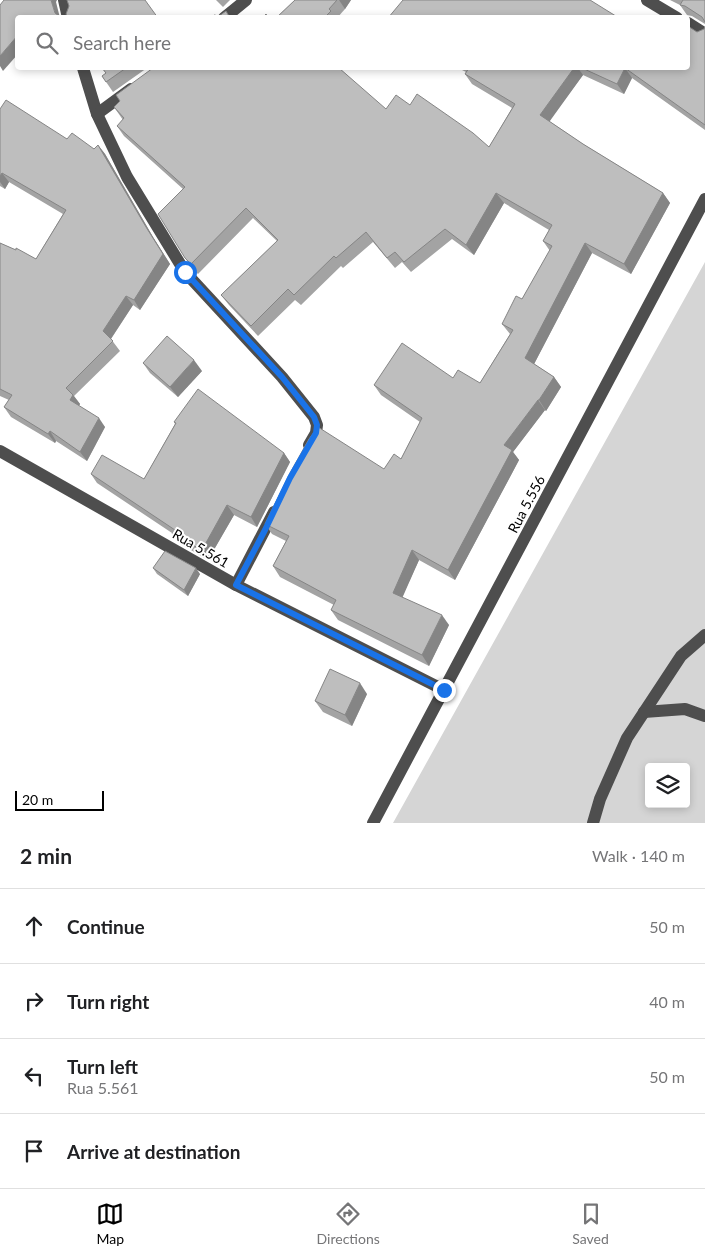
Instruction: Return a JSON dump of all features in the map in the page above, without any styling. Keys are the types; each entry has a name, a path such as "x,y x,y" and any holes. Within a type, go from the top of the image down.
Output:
{"street":[{"path":"64,0 67,15"},
{"path":"228,15 246,0"},
{"path":"647,0 672,15"},
{"path":"690,24 705,34"},
{"path":"84,70 97,114 127,177 185,272 282,377 314,417 317,425 316,433 303,456"},
{"path":"97,114 141,82"},
{"name":"Rua 5.556","path":"373,823 705,199"},
{"name":"Rua 5.561","path":"0,451 236,585 444,690"},
{"path":"236,585 277,504"},
{"path":"593,823 600,799 627,738 680,656 705,636"},
{"path":"644,712 685,709 705,716"}],"shaded area":[{"path":"705,262 705,823 393,823"}],"building":[{"path":"4,0 51,0 55,13 58,15 15,15 15,38 0,56 0,5"},
{"path":"67,0 145,0 156,15 66,15 69,6"},
{"path":"295,0 337,0 329,9 331,11 327,15 279,15"},
{"path":"403,0 590,0 614,15 390,15"},
{"path":"683,0 705,0 705,22 702,17 685,6 680,5"},
{"path":"226,11 228,15 220,15"},
{"path":"690,27 697,32 705,27 705,125 628,70 690,70"},
{"path":"104,70 123,70 106,82 102,76 106,73"},
{"path":"150,70 341,70 386,109 396,95 410,105 417,94 473,133 489,147 515,104 465,74 468,70 573,70 540,115 663,193 624,264 585,243 525,358 554,377 539,400 504,445 512,450 448,570 412,550 393,593 442,615 422,655 331,610 336,600 273,566 289,536 265,524 290,473 318,427 384,469 394,454 401,459 422,418 374,385 402,343 453,378 458,370 480,383 513,330 502,324 516,296 522,299 552,246 543,241 552,225 496,193 466,245 445,229 404,262 395,252 387,258 366,232 336,258 334,256 294,295 288,289 251,326 221,295 278,240 246,208 191,264 185,258 158,214 185,187 117,126 124,118 114,107 120,101 116,95"},
{"path":"586,70 624,70 617,84"},
{"path":"6,100 67,139 72,133 94,149 98,145 163,254 134,300 126,296 103,331 113,341 66,388 73,395 70,400 99,418 80,452 50,431 48,434 4,407 12,395 0,389 0,243 16,250 16,248 36,259 66,210 2,173 0,176 0,109"},
{"path":"167,336 194,360 170,387 143,363"},
{"path":"198,389 284,453 251,517 227,505 202,550 172,534 175,530 91,474 102,455 144,479 176,423 174,422"},
{"path":"165,551 196,568 184,590 153,568"},
{"path":"330,669 360,683 345,715 315,701"}],"route":[{"path":"185,272 282,377 314,417 317,425 316,433 290,478 236,585 444,690"}]}
